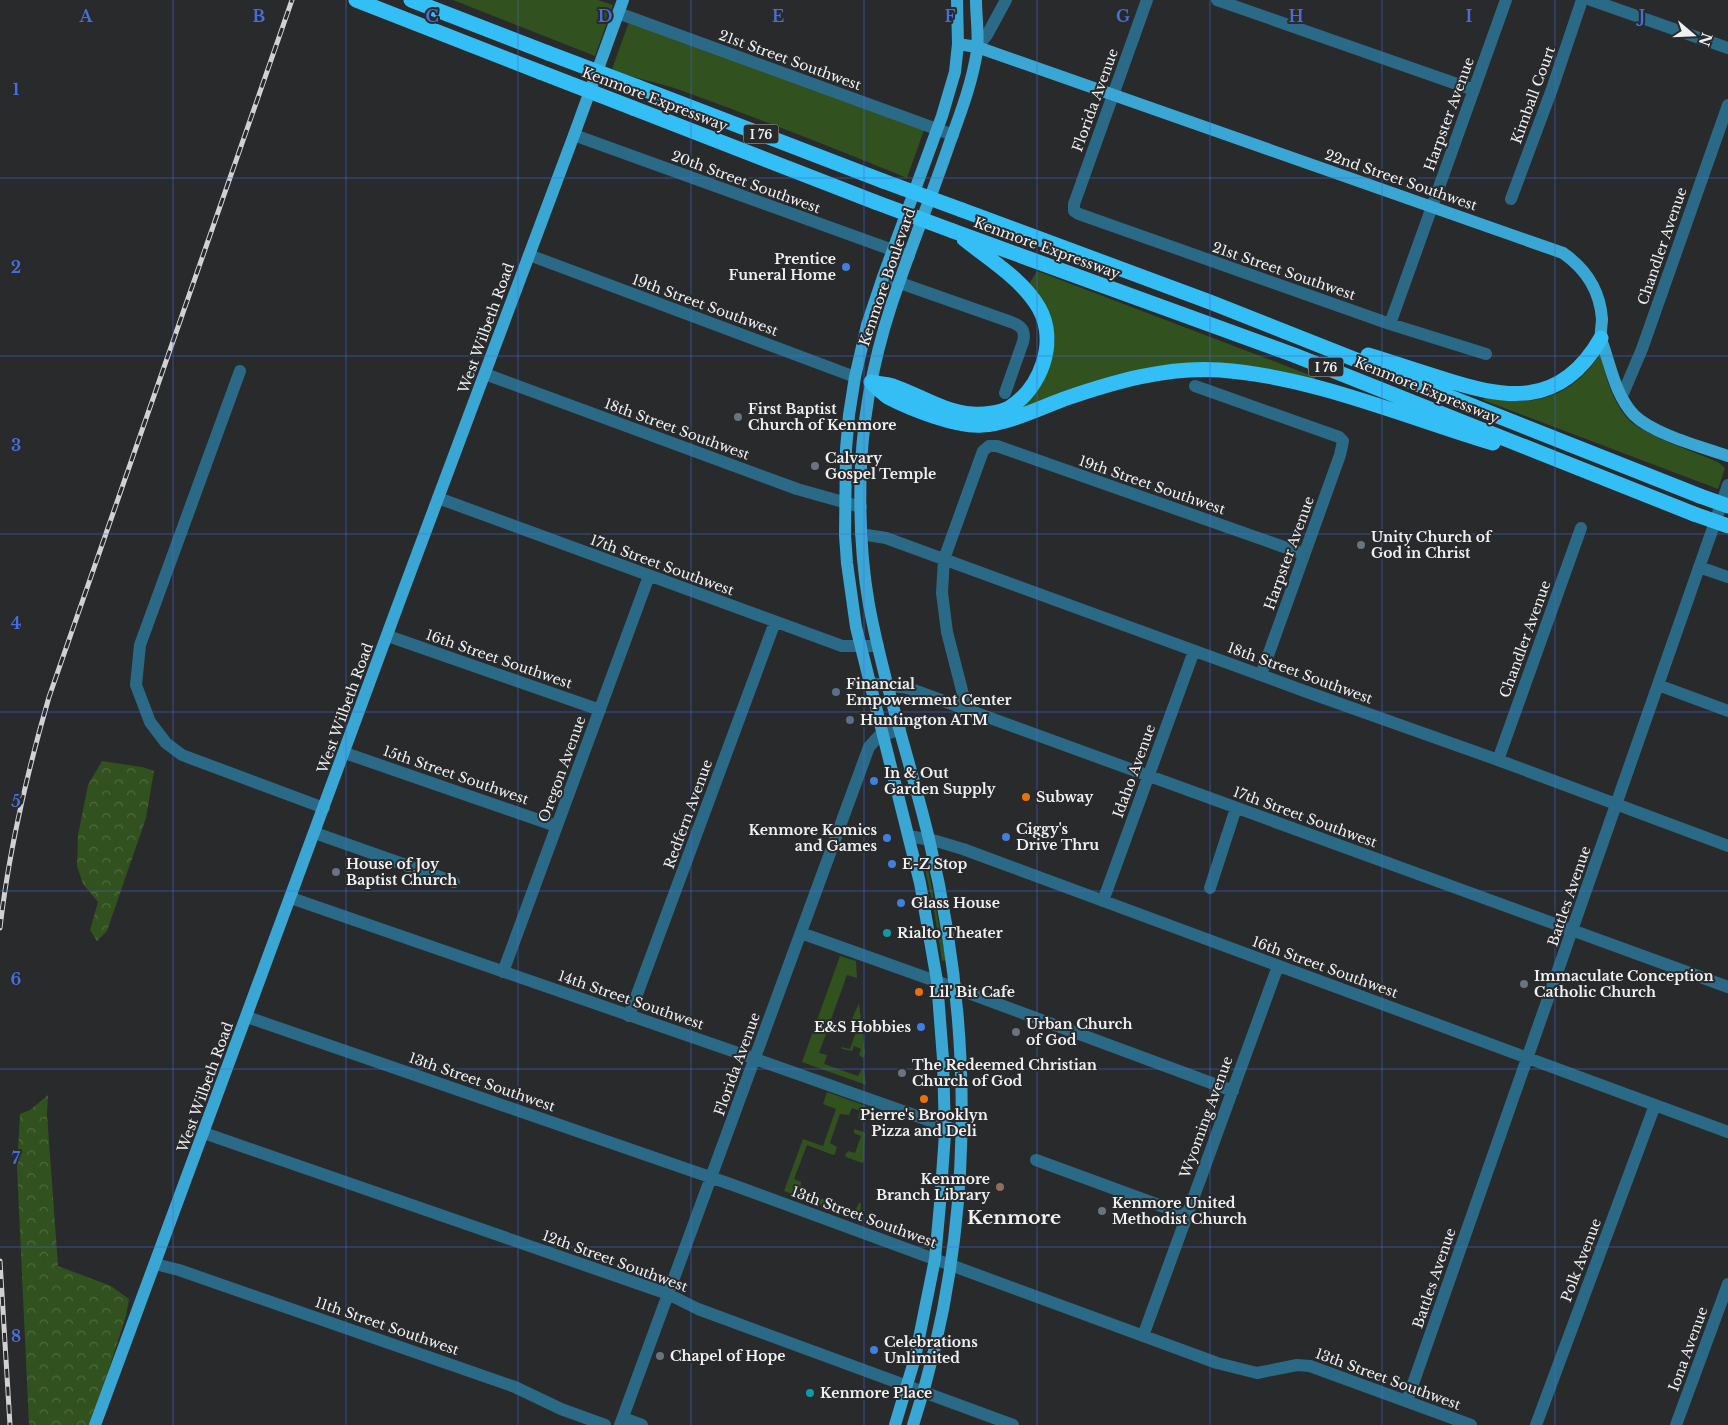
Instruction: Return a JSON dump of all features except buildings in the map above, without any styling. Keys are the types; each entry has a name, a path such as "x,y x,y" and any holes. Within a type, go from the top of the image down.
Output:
{"highway":[{"name":"Kenmore Expressway","path":"356,0 876,202 1294,355 1728,526"},
{"name":"Kenmore Expressway","path":"410,0 883,181 1210,302 1728,506"},
{"path":"871,382 892,386 946,408 971,414 1007,409 1022,398 1039,375 1047,340 1040,310 1030,293 953,231"},
{"path":"1210,302 1474,389 1496,392 1520,394 1537,392 1552,387 1567,379 1580,368 1601,338"},
{"path":"871,382 888,396 933,415 961,424 982,426 1001,422 1085,392 1143,377 1196,370 1241,372 1334,391 1448,429 1595,474"}],"main road":[{"name":"West Wilbeth Road","path":"95,1425 623,0"},
{"name":"Kenmore Boulevard","path":"895,1425 921,1330 935,1259 945,1126 944,1059 937,981 925,908 909,836 856,627 847,564 844,503 849,416 855,377 882,277 937,130 953,80 958,44 957,0"},
{"name":"Kenmore Boulevard","path":"913,1425 938,1338 951,1264 958,1206 962,1132 960,1045 951,953 929,840 878,646 869,601 861,534 861,466 865,422 879,343 908,256 967,95 977,48 976,0"},
{"name":"22nd Street Southwest","path":"958,44 977,48 1562,252 1575,261 1592,282 1602,319 1601,338 1607,360 1622,396 1634,415 1644,423 1666,434 1728,456"},
{"name":"19th Street Southwest","path":"855,377 871,382"}],"street":[{"path":"977,48 987,35 1006,0"},
{"name":"Florida Avenue","path":"1074,211 1074,204 1148,0"},
{"path":"1217,0 1474,90"},
{"name":"Harpster Avenue","path":"1390,324 1506,0"},
{"name":"Kimball Court","path":"1511,199 1552,90 1582,0"},
{"path":"1591,0 1728,48"},
{"name":"21st Street Southwest","path":"618,13 953,135"},
{"name":"Chandler Avenue","path":"1622,396 1642,349 1728,105"},
{"name":"20th Street Southwest","path":"574,135 908,256"},
{"name":"21st Street Southwest","path":"1074,211 1390,324 1486,354"},
{"name":"19th Street Southwest","path":"529,255 855,377"},
{"path":"882,277 1011,322 1023,329 1025,335 1005,393"},
{"path":"240,371 140,645 136,685 150,722 166,743 182,755 324,808"},
{"name":"18th Street Southwest","path":"484,374 797,489 861,508"},
{"name":"Harpster Avenue","path":"1195,386 1339,437 1342,441 1340,455 1261,675"},
{"name":"19th Street Southwest","path":"944,559 983,451 989,446 997,446 1304,554"},
{"name":"Battles Avenue","path":"1407,1401 1728,485"},
{"name":"17th Street Southwest","path":"438,498 842,646 878,646"},
{"name":"Chandler Avenue","path":"1498,760 1581,528"},
{"name":"18th Street Southwest","path":"861,534 886,538 1498,760 1728,846"},
{"path":"944,559 942,593 947,632 968,710"},
{"path":"1699,567 1728,577"},
{"name":"Oregon Avenue","path":"503,972 649,576"},
{"name":"Redfern Avenue","path":"629,1016 775,622"},
{"name":"16th Street Southwest","path":"388,636 600,710"},
{"name":"Idaho Avenue","path":"1103,901 1194,651"},
{"name":"17th Street Southwest","path":"870,683 908,688 1728,987"},
{"path":"1658,685 1728,711"},
{"name":"Florida Avenue","path":"621,1421 869,747 878,736 900,729"},
{"name":"15th Street Southwest","path":"345,753 556,826"},
{"path":"1210,888 1236,808"},
{"path":"315,833 454,882"},
{"name":"16th Street Southwest","path":"909,836 963,849 1728,1132"},
{"name":"14th Street Southwest","path":"291,898 755,1058 962,1132"},
{"path":"801,933 937,981 1232,1091"},
{"name":"Wyoming Avenue","path":"1143,1336 1278,966"},
{"name":"13th Street Southwest","path":"246,1017 711,1178 951,1264 1217,1363 1251,1372 1263,1373 1298,1365 1310,1366 1471,1425"},
{"name":"Polk Avenue","path":"1536,1425 1655,1105"},
{"name":"12th Street Southwest","path":"204,1133 668,1294 698,1309 1013,1425"},
{"path":"1036,1160 1186,1215"},
{"name":"11th Street Southwest","path":"155,1264 179,1270 515,1386 561,1409 605,1425"},
{"name":"Iona Avenue","path":"1676,1425 1728,1284"},
{"path":"621,1421 642,1425"}],"green space":[{"path":"453,0 598,0 613,5 595,56"},
{"path":"629,22 924,130 907,178 672,87 612,69"},
{"path":"1037,271 1315,377 1314,381 1214,363 1013,412 1049,367 1055,340 1049,311 1029,284"},
{"path":"1600,354 1613,395 1627,418 1656,437 1718,462 1725,468 1718,489 1483,400 1487,396 1517,401 1530,400 1555,394 1565,389 1584,374"},
{"path":"102,761 142,767 154,771 146,818 107,931 97,941 90,930 98,902 83,884 77,866 78,835 88,785"},
{"path":"926,859 946,960 942,961 934,910 923,860"},
{"path":"840,956 856,961 857,978 847,975 819,1053 827,1055 824,1064 858,1076 862,1069 864,1069 866,1085 802,1062"},
{"path":"859,1003 865,1054 863,1058 859,1055 861,1049 854,1046 852,1051 842,1049 841,1047 850,1049 859,1023 852,1019"},
{"path":"827,1092 866,1106 866,1119 864,1121 859,1120 860,1111 852,1108 849,1115 840,1114 830,1143 837,1147 835,1154 833,1155 807,1145 794,1179 801,1182 800,1191 855,1211 859,1203 861,1203 860,1219 784,1191 803,1139 823,1146 836,1109 823,1104"},
{"path":"48,1095 47,1114 58,1266 111,1286 129,1299 126,1316 91,1425 29,1425 17,1168 20,1114 30,1110"},
{"path":"854,1129 865,1134 864,1161 862,1163 845,1155 848,1151 855,1153 861,1136 854,1133"}],"railway":[{"path":"0,928 8,869 20,811 49,697 292,0"},
{"path":"0,1261 10,1425"}],"place":[{"name":"Prentice Funeral Home","path":"846,267"},
{"name":"First Baptist Church of Kenmore","path":"738,417"},
{"name":"Calvary Gospel Temple","path":"815,466"},
{"name":"Unity Church of God in Christ","path":"1361,545"},
{"name":"Financial Empowerment Center","path":"836,692"},
{"name":"Huntington ATM","path":"850,720"},
{"name":"In & Out Garden Supply","path":"874,781"},
{"name":"Subway","path":"1026,797"},
{"name":"Ciggy's Drive Thru","path":"1006,837"},
{"name":"Kenmore Komics and Games","path":"887,838"},
{"name":"E-Z Stop","path":"892,864"},
{"name":"House of Joy Baptist Church","path":"336,872"},
{"name":"Glass House","path":"901,903"},
{"name":"Rialto Theater","path":"887,933"},
{"name":"Immaculate Conception Catholic Church","path":"1524,984"},
{"name":"Lil' Bit Cafe","path":"919,992"},
{"name":"E&S Hobbies","path":"921,1027"},
{"name":"Urban Church of God","path":"1016,1032"},
{"name":"The Redeemed Christian Church of God","path":"902,1073"},
{"name":"Pierre's Brooklyn Pizza and Deli","path":"924,1099"},
{"name":"Kenmore Branch Library","path":"1000,1187"},
{"name":"Kenmore United Methodist Church","path":"1102,1211"},
{"name":"Celebrations Unlimited","path":"874,1350"},
{"name":"Chapel of Hope","path":"660,1356"},
{"name":"Kenmore Place","path":"810,1393"}],"district":[{"name":"Kenmore","path":"1014,1217"}]}
